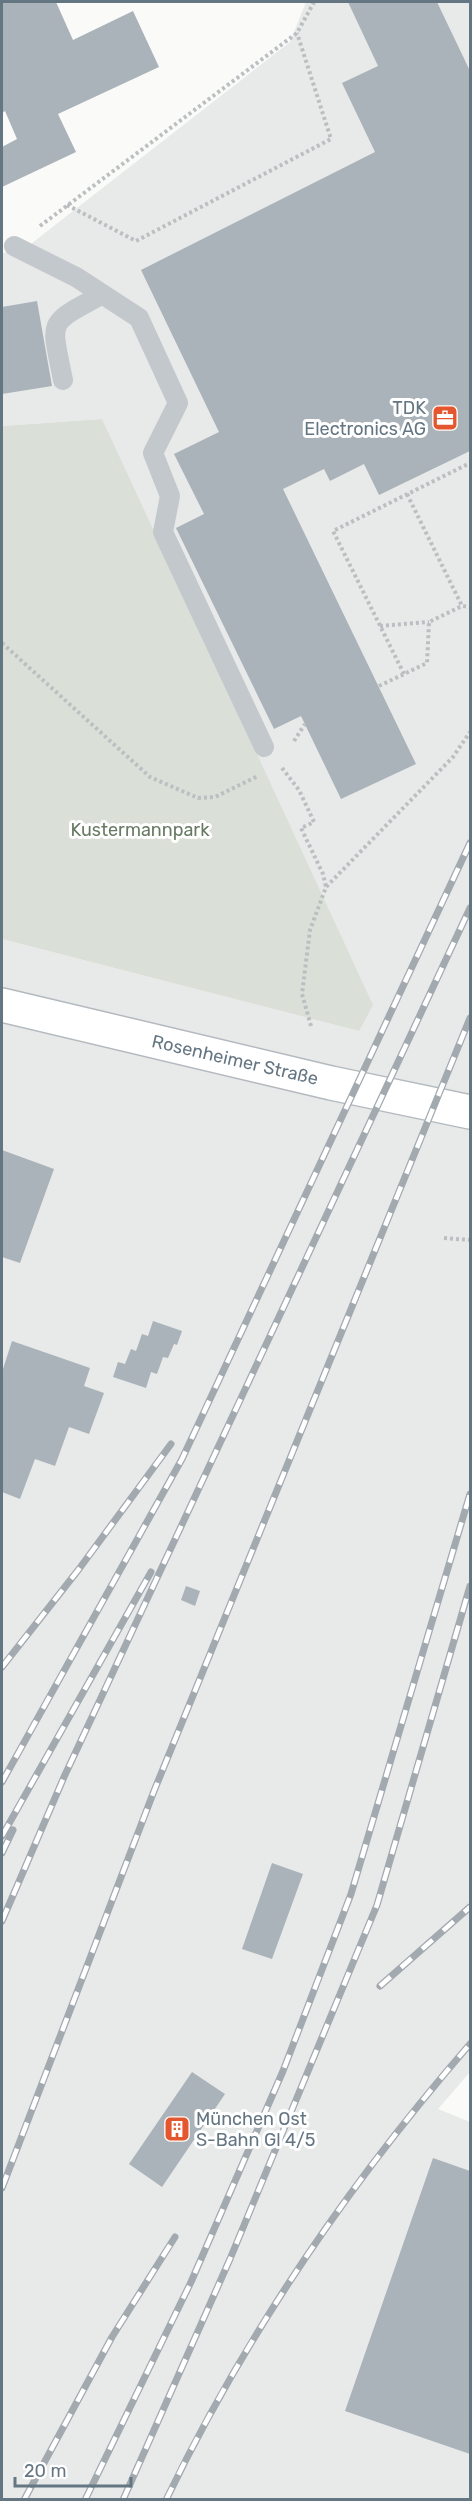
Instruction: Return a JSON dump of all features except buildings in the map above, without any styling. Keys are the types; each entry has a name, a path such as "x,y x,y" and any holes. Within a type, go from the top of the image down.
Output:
{"main road":[{"name":"Rosenheimer Straße","path":"2,1005 308,1077 471,1112"}],"lane":[{"path":"14,246 76,277 139,318 178,403 153,453 170,496 163,532 264,747"},
{"path":"63,380 53,333 56,323 65,315 101,295"}],"path":[{"path":"14,246 297,33 314,2"},
{"path":"67,205 136,241 331,139 297,33"},
{"path":"404,674 333,531 471,463"},
{"path":"407,494 462,606"},
{"path":"380,626 429,622 462,606 471,607"},
{"path":"379,687 427,663 429,622"},
{"path":"2,643 150,777 198,798 214,797 261,774"},
{"path":"311,1026 302,994 310,930 326,887 453,756 471,732"},
{"path":"279,765 299,790 314,822 301,828 323,874 326,887"},
{"path":"444,1238 471,1240"}],"shaded area":[{"path":"306,2 470,2 470,2072 438,2109 470,2122 470,2499 2,2499 2,939 359,1031 102,419 2,426 2,253 23,250 290,42"}],"green space":[{"name":"Kustermannpark","path":"102,419 373,1005 359,1031 2,939 2,426"}],"railway":[{"path":"2,1782 182,1459 470,843"},
{"path":"2,1921 64,1777 470,908"},
{"path":"2,2188 154,1791 470,1018"},
{"path":"2,1667 79,1569 171,1444"},
{"path":"85,2500 191,2282 283,2071 351,1894 470,1494"},
{"path":"2,1836 151,1572"},
{"path":"123,2500 230,2259 377,1905 470,1586"},
{"path":"2,1853 13,1830"},
{"path":"380,1986 470,1907"},
{"path":"166,2500 230,2378 303,2262 383,2150 470,2044"},
{"path":"24,2500 112,2337 175,2237"}],"place":[{"name":"TDK Electronics AG","path":"445,418"},
{"name":"München Ost S-Bahn Gl 4/5","path":"177,2129"}]}
